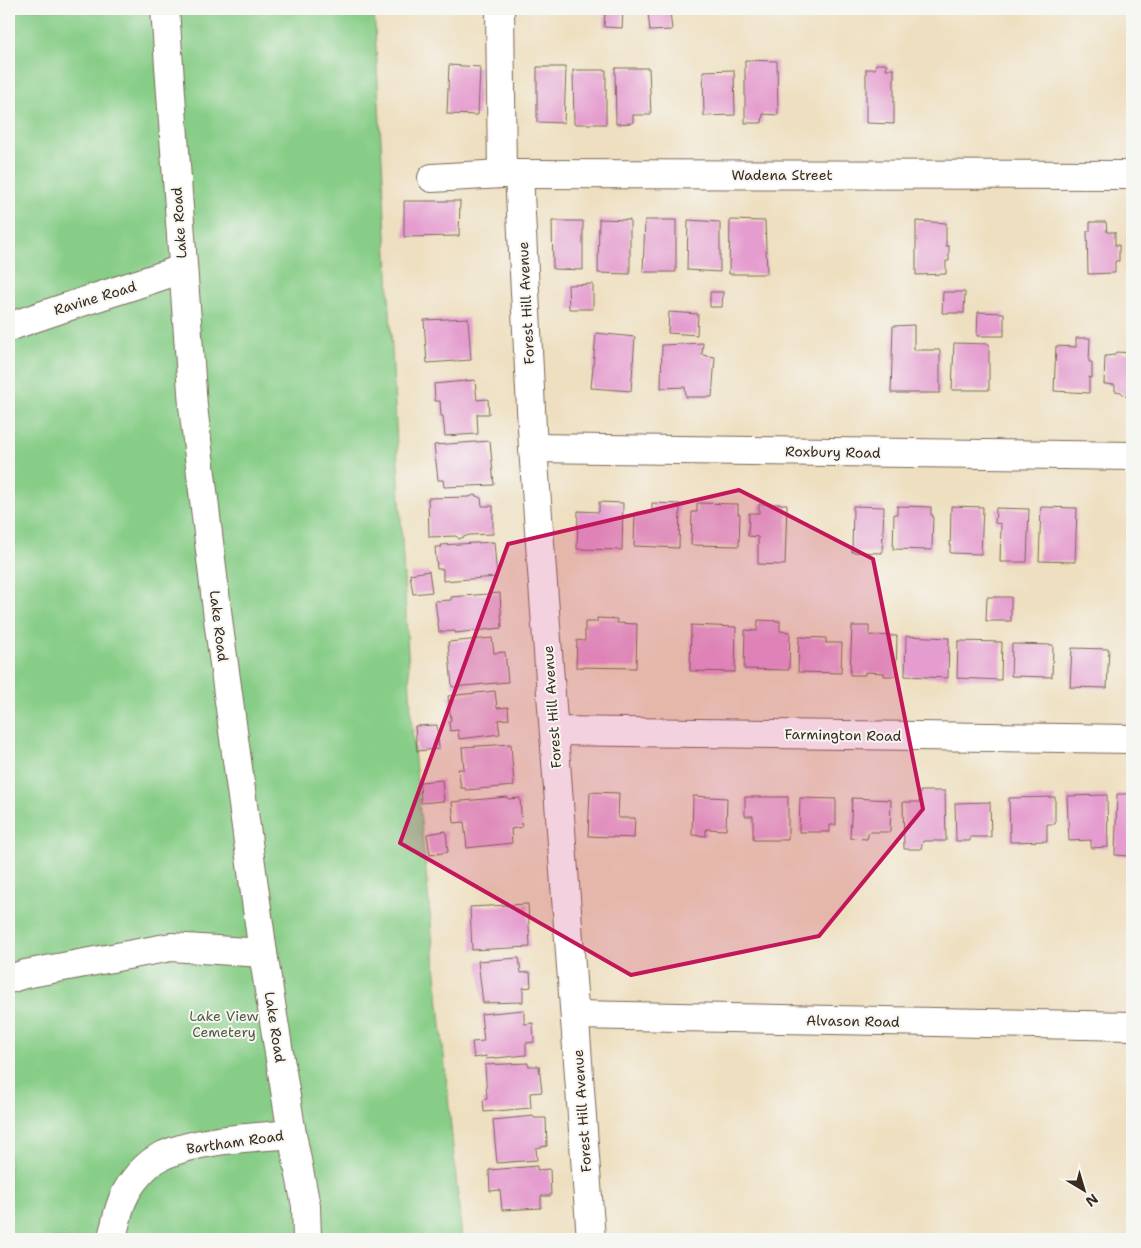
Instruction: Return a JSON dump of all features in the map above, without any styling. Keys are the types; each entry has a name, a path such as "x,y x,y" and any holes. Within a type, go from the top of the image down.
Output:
{"street":[{"name":"Lake Road","path":"164,9 193,406 219,627 263,953 292,1134 306,1206 307,1239"},
{"name":"Forest Hill Avenue","path":"500,9 591,1239"},
{"name":"Wadena Street","path":"432,178 511,174 1132,175"},
{"name":"Ravine Road","path":"9,327 61,308 124,290 182,268"},
{"name":"Roxbury Road","path":"533,448 1132,456"},
{"name":"Farmington Road","path":"554,731 1132,739"},
{"path":"9,979 25,974 171,947 263,953"},
{"name":"Alvason Road","path":"575,1015 1132,1026"},
{"name":"Bartham Road","path":"111,1239 123,1198 146,1167 162,1155 194,1145 292,1134"}],"highlighted area":[{"path":"739,490 873,559 923,809 819,936 631,975 400,843 508,544"}],"green space":[{"name":"Lake View Cemetery","path":"9,9 374,9 412,730 462,1239 9,1239"}],"building":[{"path":"605,10 623,10 622,28 604,27"},
{"path":"670,12 672,30 650,31 648,13"},
{"path":"745,60 777,61 778,115 763,114 762,123 745,123"},
{"path":"876,64 887,64 886,69 894,69 894,124 866,123 866,69 875,69"},
{"path":"449,65 480,67 478,115 447,114"},
{"path":"537,67 566,67 564,123 537,122"},
{"path":"615,68 649,68 651,115 633,115 633,123 616,124"},
{"path":"573,70 606,70 606,124 574,124"},
{"path":"734,70 735,115 704,116 703,71"},
{"path":"404,201 460,201 459,236 404,237"},
{"path":"599,219 630,220 630,274 598,273"},
{"path":"645,220 676,220 676,272 643,272"},
{"path":"688,220 720,222 720,272 687,270"},
{"path":"730,220 765,221 767,274 729,274"},
{"path":"552,221 583,221 583,270 553,269"},
{"path":"916,221 946,223 946,246 949,246 949,261 946,261 946,274 916,275"},
{"path":"1129,221 1132,222 1132,275 1129,275"},
{"path":"1090,222 1106,222 1107,232 1115,232 1115,245 1119,245 1119,261 1115,261 1115,273 1088,274 1087,231 1090,231"},
{"path":"593,284 593,309 569,309 568,285"},
{"path":"710,292 723,292 722,307 710,307"},
{"path":"943,292 965,292 964,313 942,313"},
{"path":"669,312 698,314 697,335 668,333"},
{"path":"978,312 1004,313 1004,336 977,336"},
{"path":"468,318 471,360 427,363 424,320"},
{"path":"914,325 914,350 940,350 940,393 891,393 893,326"},
{"path":"596,333 635,337 631,391 591,388"},
{"path":"1076,338 1090,338 1089,362 1092,362 1092,378 1089,377 1089,393 1054,391 1056,346 1076,347"},
{"path":"703,343 702,355 715,357 712,397 686,397 685,387 661,388 662,345"},
{"path":"954,343 989,344 989,390 952,390"},
{"path":"1116,352 1132,353 1132,396 1125,396 1121,392 1115,391 1115,385 1104,384 1105,356 1115,355"},
{"path":"475,380 477,400 488,399 489,414 477,414 478,434 445,436 440,401 435,401 434,384"},
{"path":"490,441 494,485 444,487 443,480 438,480 434,445"},
{"path":"474,495 481,498 482,506 493,506 493,534 469,535 459,539 456,536 429,537 428,498 469,497"},
{"path":"599,502 623,503 622,550 577,549 578,511 599,512"},
{"path":"652,503 680,504 679,548 634,546 635,513 652,513"},
{"path":"697,503 738,504 738,514 740,514 739,546 691,545 692,512 697,512"},
{"path":"759,504 787,504 785,565 758,564 758,537 748,536 749,513 759,513"},
{"path":"853,506 884,507 882,553 852,552"},
{"path":"897,506 931,507 931,515 933,515 932,550 893,549 894,514 897,514"},
{"path":"951,506 983,507 981,554 950,553"},
{"path":"1041,507 1077,508 1075,562 1039,561"},
{"path":"996,508 1029,509 1027,562 1000,562 1001,524 995,523"},
{"path":"494,542 497,577 443,581 443,569 437,569 435,547"},
{"path":"429,571 432,592 413,594 410,574"},
{"path":"500,593 502,628 455,633 455,631 439,632 435,601 451,600 451,597"},
{"path":"987,597 1011,597 1011,621 986,621"},
{"path":"597,618 617,619 617,623 637,624 636,668 576,667 577,640 585,641 585,622 597,622"},
{"path":"758,620 780,621 780,631 790,632 789,670 744,669 745,630 757,631"},
{"path":"691,625 736,627 735,672 690,671"},
{"path":"852,626 869,626 869,635 897,636 896,676 884,676 884,673 865,672 865,675 850,675"},
{"path":"906,636 949,638 948,678 905,676"},
{"path":"799,637 826,638 826,643 842,643 841,673 798,672"},
{"path":"492,638 494,653 505,652 508,682 452,687 448,642"},
{"path":"958,641 1002,642 1001,680 957,678"},
{"path":"1012,644 1053,645 1052,677 1011,676"},
{"path":"1072,648 1109,649 1107,688 1070,687"},
{"path":"495,691 497,708 508,707 509,719 498,720 500,734 459,739 458,730 450,731 449,721 451,720 448,696"},
{"path":"437,725 439,749 417,751 415,726"},
{"path":"511,744 514,786 466,790 461,788 458,769 464,769 462,747"},
{"path":"442,780 444,801 421,803 420,782"},
{"path":"920,791 945,791 946,841 923,841 921,849 904,849 903,802 920,802"},
{"path":"590,792 619,793 618,818 635,818 634,838 588,836"},
{"path":"1117,794 1132,794 1132,843 1130,856 1115,855"},
{"path":"1107,795 1108,847 1091,848 1091,840 1069,841 1067,796"},
{"path":"693,796 727,798 726,830 706,829 706,836 692,835"},
{"path":"507,797 508,799 520,798 522,827 511,829 512,843 467,848 464,822 454,823 452,802"},
{"path":"745,797 788,797 788,840 753,840 753,816 745,816"},
{"path":"1055,797 1055,824 1047,824 1047,841 1010,842 1009,798"},
{"path":"800,798 836,799 836,825 830,825 830,832 799,832"},
{"path":"852,798 891,800 890,832 869,832 867,839 850,838"},
{"path":"990,802 991,837 970,837 970,841 956,841 955,803"},
{"path":"446,831 448,852 430,855 427,834"},
{"path":"528,904 530,947 472,950 470,907"},
{"path":"519,958 521,973 530,972 531,987 523,988 523,1002 483,1003 478,961"},
{"path":"524,1010 524,1024 533,1023 534,1042 526,1043 526,1055 486,1059 486,1056 474,1058 472,1042 484,1041 481,1014"},
{"path":"528,1063 528,1066 539,1066 542,1092 530,1093 531,1108 484,1112 483,1100 487,1099 485,1065"},
{"path":"533,1116 534,1118 546,1118 547,1146 536,1148 537,1160 497,1163 493,1120"},
{"path":"537,1166 537,1170 550,1169 551,1196 541,1196 541,1208 502,1210 500,1190 490,1191 489,1170"}]}
